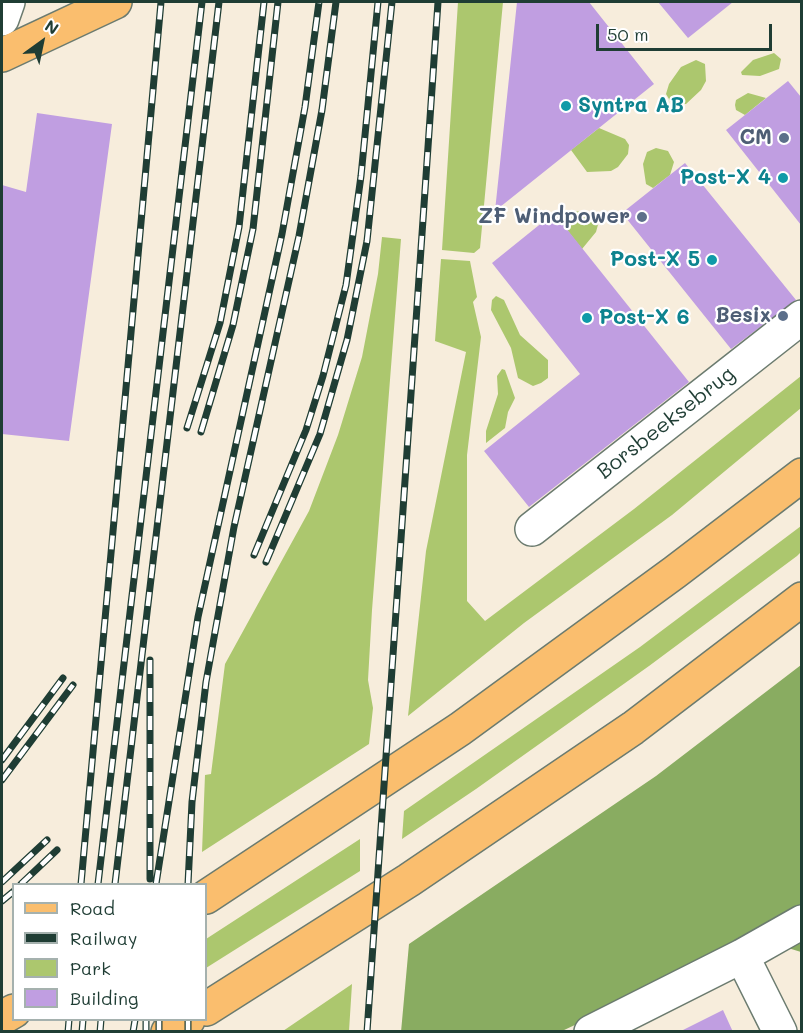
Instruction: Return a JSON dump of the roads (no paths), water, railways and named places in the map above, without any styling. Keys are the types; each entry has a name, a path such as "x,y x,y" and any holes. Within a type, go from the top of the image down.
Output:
{"main road":[{"path":"2,55 115,2"},
{"path":"207,896 460,729 675,572 801,475"},
{"path":"207,1008 409,880 633,728 801,599"},
{"path":"168,1032 186,1021"}],"street":[{"path":"2,20 8,2"},
{"name":"Borsbeeksebrug","path":"532,529 801,317"},
{"path":"591,1032 742,956 801,922"},
{"path":"742,956 780,1032"}],"railway":[{"path":"81,883 161,2"},
{"path":"98,883 202,2"},
{"path":"115,883 219,2"},
{"path":"187,428 220,323 239,227 264,2"},
{"path":"201,432 233,325 253,229 278,2"},
{"path":"156,883 198,617 282,234 305,107 319,2"},
{"path":"188,883 192,802 206,682 234,527 299,236 322,110 336,2"},
{"path":"254,555 306,430 323,376 346,285 361,176 378,2"},
{"path":"266,562 320,434 347,340 367,241 392,2"},
{"path":"367,1032 438,2"},
{"path":"150,660 150,879"},
{"path":"2,760 63,678"},
{"path":"2,780 73,685"},
{"path":"2,882 47,840"},
{"path":"22,883 57,850"},
{"path":"2,901 12,893"},
{"path":"68,1032 69,1021"},
{"path":"82,1032 83,1021"},
{"path":"100,1032 101,1021"},
{"path":"133,1032 135,1021"},
{"path":"146,1021 146,1032"},
{"path":"159,1021 159,1032"},
{"path":"188,1021 188,1032"}],"place":[{"name":"Syntra AB","path":"566,106"},
{"name":"CM","path":"784,138"},
{"name":"Post-X 4","path":"783,178"},
{"name":"ZF Windpower","path":"642,217"},
{"name":"Post-X 5","path":"712,260"},
{"name":"Besix","path":"783,316"},
{"name":"Post-X 6","path":"587,318"}]}
